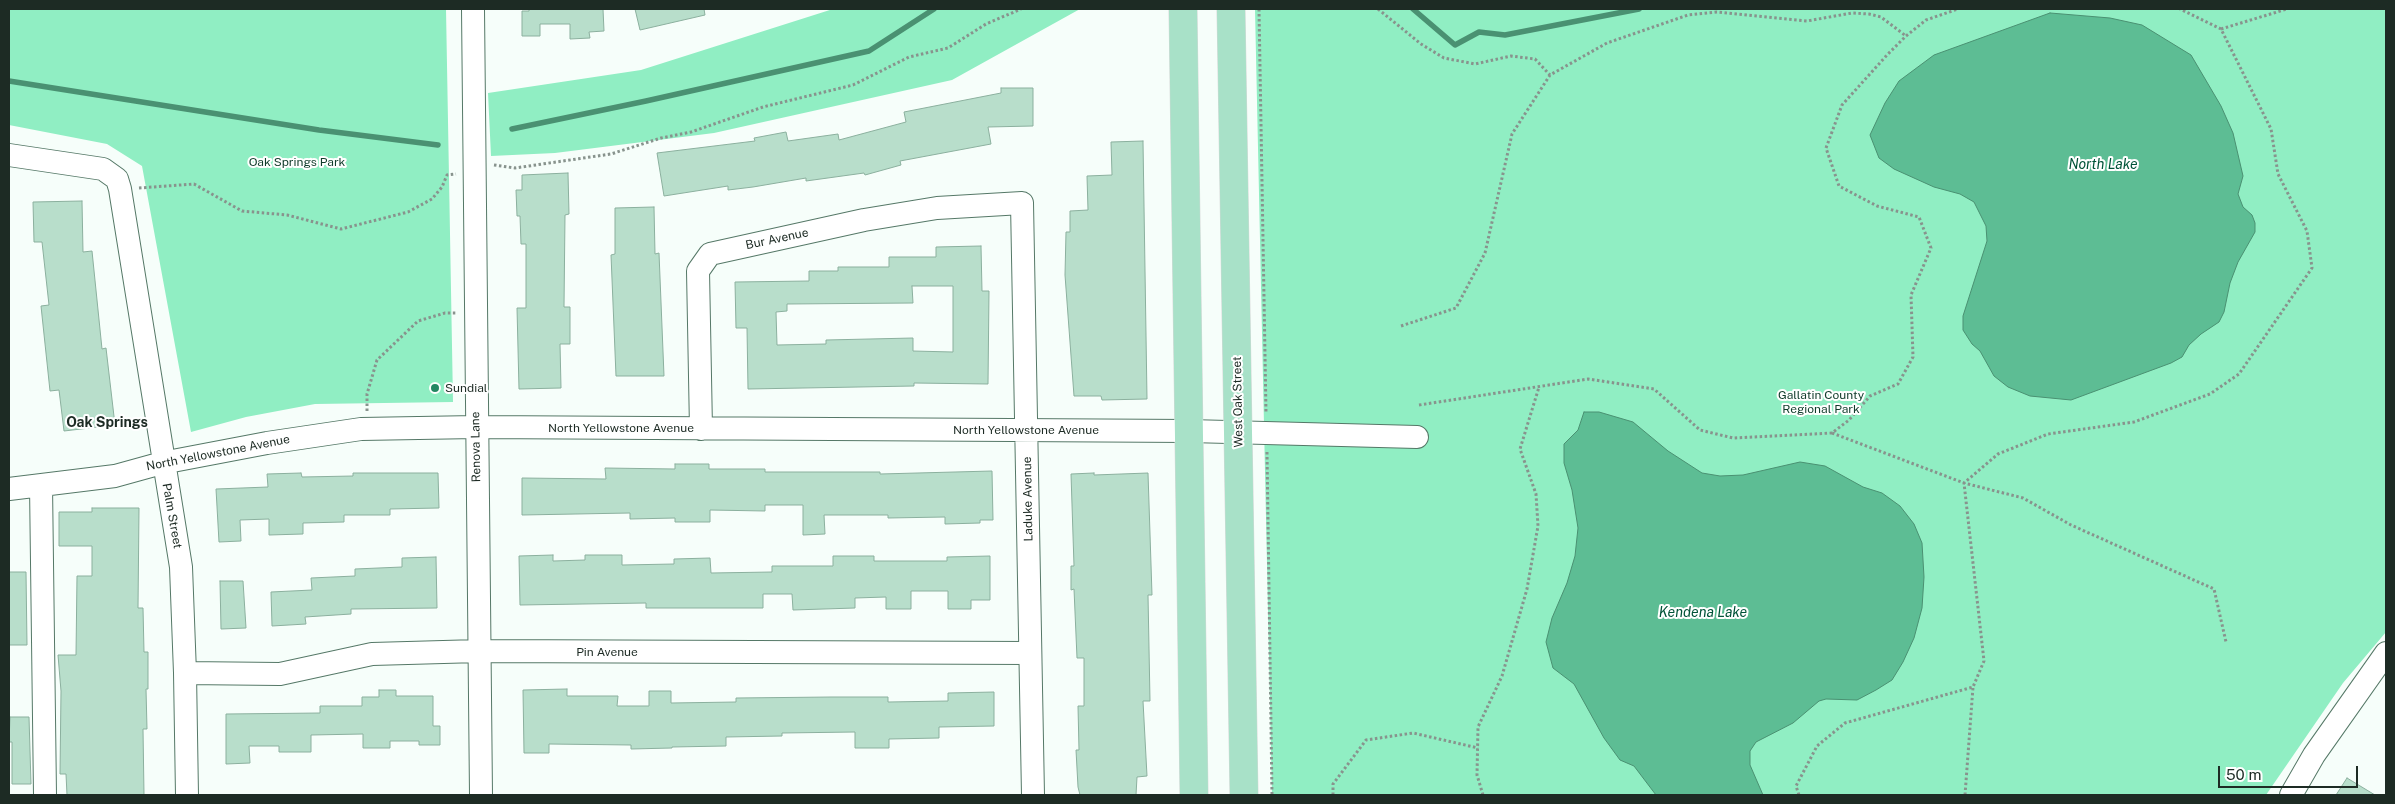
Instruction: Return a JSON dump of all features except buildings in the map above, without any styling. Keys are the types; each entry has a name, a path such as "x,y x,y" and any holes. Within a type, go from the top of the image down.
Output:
{"main road":[{"path":"1183,9 1194,795"},
{"name":"West Oak Street","path":"1231,9 1244,795"}],"street":[{"name":"Renova Lane","path":"473,9 481,795"},
{"path":"9,155 103,169 119,184"},
{"name":"Palm Street","path":"119,184 180,567 186,673 188,795"},
{"name":"Bur Avenue","path":"701,429 698,270 710,254 864,220 937,208 1022,203"},
{"name":"Laduke Avenue","path":"1022,203 1033,795"},
{"name":"North Yellowstone Avenue","path":"9,488 115,476 162,462 320,434 368,429 476,427 1190,432 1417,437"},
{"path":"41,485 45,795"},
{"name":"Pin Avenue","path":"186,673 280,674 372,654 479,651 1030,653"},
{"path":"2291,795 2314,755 2386,653"}],"path":[{"path":"119,184 194,184 242,212 287,216 341,229 408,212 432,199 442,187 447,175 490,164 514,168 611,154 661,138 692,132 763,107 853,85 909,57 948,48 986,24 1021,9"},
{"path":"1259,9 1272,795"},
{"path":"1378,9 1421,44 1444,58 1475,64 1511,56 1535,59 1550,75"},
{"path":"1832,433 1849,420 1870,396 1898,384 1913,357 1911,295 1931,248 1919,217 1877,206 1839,186 1826,148 1842,105 1906,36 1926,20 1958,9"},
{"path":"1964,483 1998,454 2048,434 2134,422 2210,394 2239,374 2312,268 2307,232 2278,174 2271,129 2221,29 2180,9"},
{"path":"2221,29 2287,9"},
{"path":"1401,326 1456,308 1485,253 1512,134 1550,75 1616,39 1688,15 1717,12 1743,13 1807,21 1852,13 1869,14 1881,17 1906,36"},
{"path":"368,429 367,394 377,360 418,321 445,313 475,312"},
{"path":"1419,405 1588,378 1654,388 1700,430 1733,438 1832,433 1964,483 2022,498 2072,525 2214,589 2226,642"},
{"path":"1483,795 1477,775 1478,726 1502,676 1527,589 1536,535 1536,494 1520,449 1539,387"},
{"path":"1964,483 1984,661 1973,687 1965,795"},
{"path":"1799,795 1796,786 1817,746 1845,722 1973,687"},
{"path":"1333,795 1333,784 1366,740 1413,732 1478,748"}],"green space":[{"name":"Oak Springs Park","path":"9,9 446,9 453,402 315,404 246,417 191,432 142,166 107,144 9,125"},
{"path":"833,9 1080,9 952,80 714,133 555,153 491,156 488,93 641,70"},
{"name":"Gallatin County Regional Park","path":"1255,9 2386,9 2386,632 2343,683 2266,795 1272,795"}],"water":[{"name":"North Lake","path":"2050,13 2110,18 2142,25 2191,55 2221,106 2233,133 2243,176 2238,194 2243,207 2252,215 2255,223 2255,232 2238,262 2230,283 2224,312 2219,322 2189,345 2182,357 2171,363 2071,400 2030,396 2008,387 1994,376 1980,351 1972,344 1963,330 1963,316 1987,241 1986,226 1974,202 1960,194 1934,187 1894,169 1879,158 1870,135 1885,103 1899,81 1934,55"},
{"name":"Kendena Lake","path":"1584,412 1599,412 1633,422 1668,451 1702,473 1720,476 1743,475 1800,462 1825,466 1863,487 1882,493 1900,506 1914,524 1922,543 1924,577 1922,608 1914,638 1903,662 1892,680 1876,690 1857,700 1826,699 1819,701 1793,723 1756,742 1750,751 1750,765 1763,795 1656,795 1634,766 1620,760 1604,738 1574,684 1553,668 1546,642 1552,618 1567,583 1575,556 1578,528 1572,490 1564,463 1564,444 1578,430"}],"waterway":[{"path":"512,129 869,51 934,9"},
{"path":"1413,9 1455,45 1479,32 1505,35 1639,9"},
{"path":"9,81 319,130 438,145"}],"place":[{"name":"Sundial","path":"435,388"}],"district":[{"name":"Oak Springs","path":"107,423"}]}
